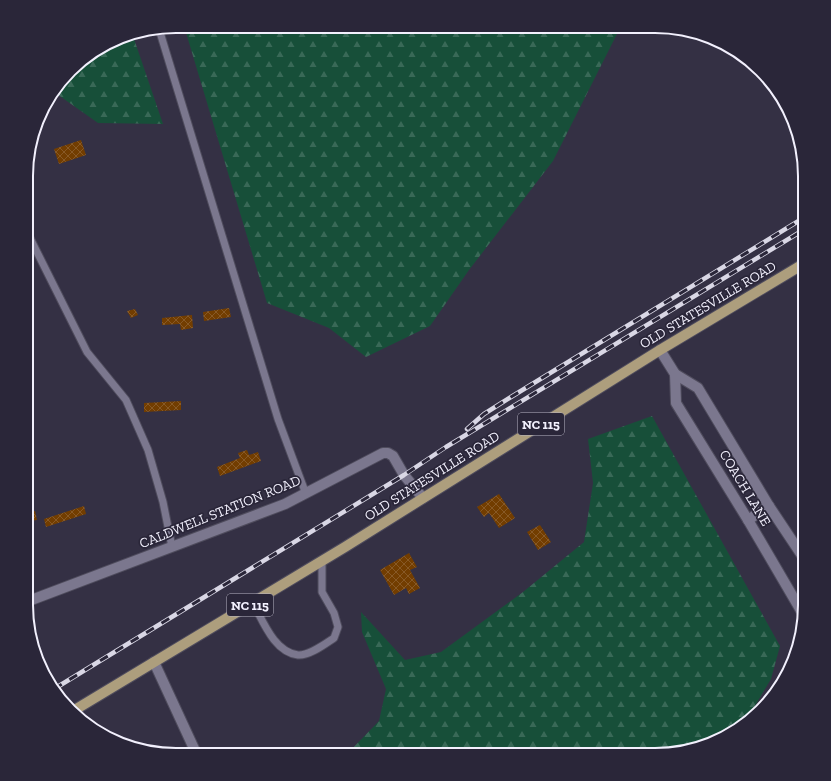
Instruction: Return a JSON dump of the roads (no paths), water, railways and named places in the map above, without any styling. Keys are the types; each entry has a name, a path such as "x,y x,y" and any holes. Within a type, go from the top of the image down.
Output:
{"main road":[{"name":"OLD STATESVILLE ROAD","path":"77,708 322,561 660,350 798,267"}],"street":[{"name":"COACH LANE","path":"660,350 675,374 698,388 769,506 798,550"},
{"name":"COACH LANE","path":"675,374 676,403 748,520 798,605"},
{"name":"CALDWELL STATION ROAD","path":"33,599 285,504 383,454 388,453 393,456 404,475 423,498"},
{"path":"748,520 769,506"},
{"path":"154,662 194,748"}],"lane":[{"path":"160,34 278,419 306,494"},
{"path":"33,244 87,352 126,400 148,450 164,502 172,547"},
{"path":"253,603 274,641 284,650 299,655 315,651 334,638 338,627 334,613 322,592 322,561"}],"railway":[{"path":"467,429 484,414 511,397 798,221"},
{"path":"59,686 404,475 446,447 798,233"}]}
